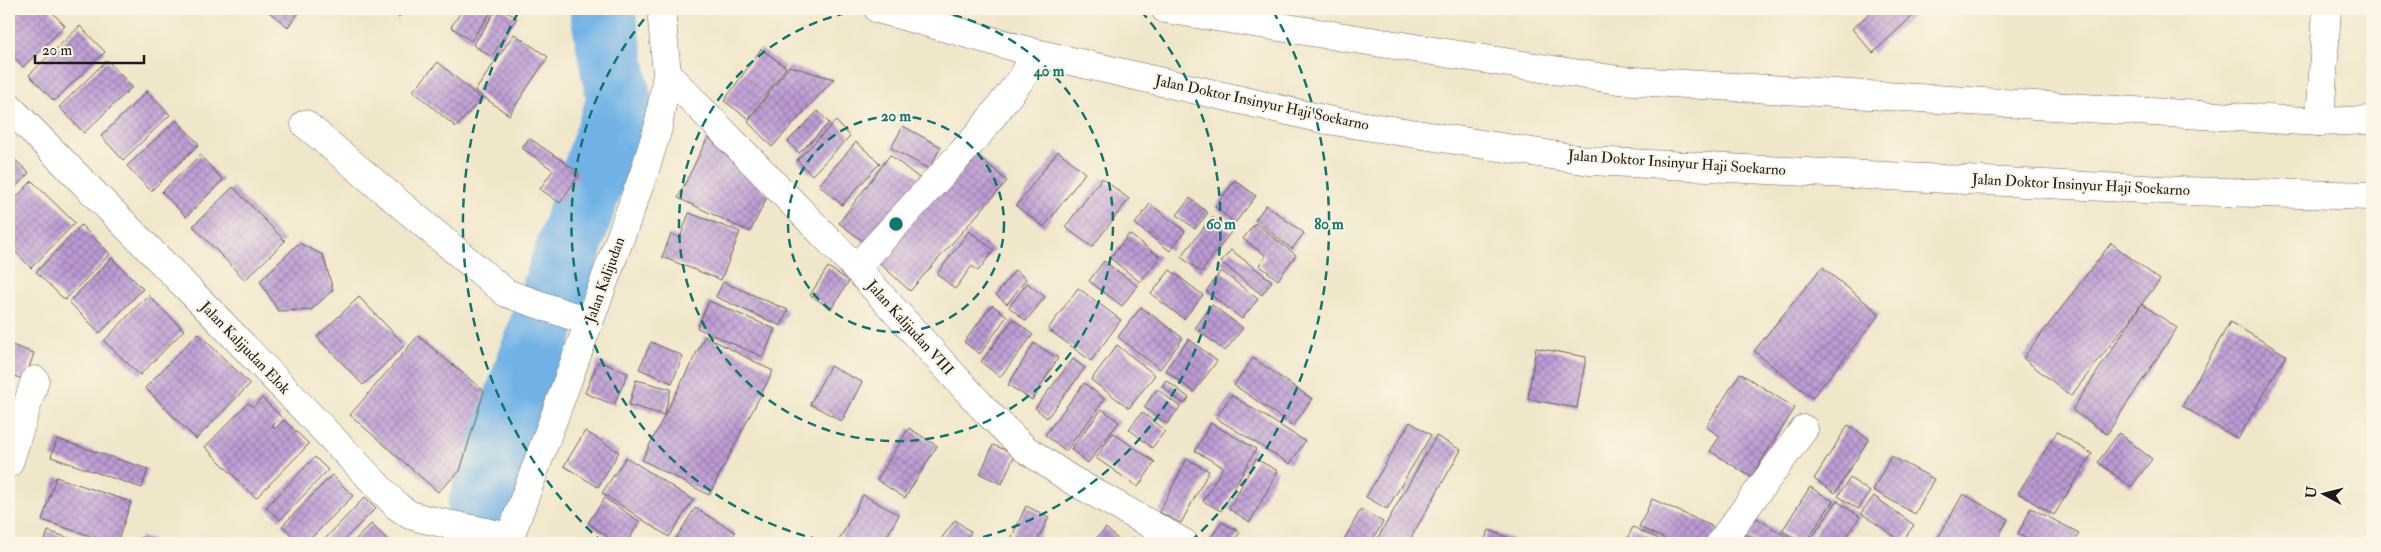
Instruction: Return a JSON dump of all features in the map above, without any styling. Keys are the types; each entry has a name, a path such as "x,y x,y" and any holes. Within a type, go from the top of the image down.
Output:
{"main road":[{"name":"Jalan Kalijudan","path":"506,538 581,319 644,174 658,128 667,74 661,9"},
{"name":"Jalan Doktor Insinyur Haji Soekarno","path":"878,9 1036,53 1327,120 1590,161 2183,191 2372,196"},
{"path":"1165,9 1618,80 2320,122 2372,120"},
{"path":"2320,122 2327,9"},
{"path":"856,268 978,135 1022,78 1036,53"},
{"name":"Jalan Kalijudan VIII","path":"667,74 856,268 986,411 1024,448 1070,479 1184,543"},
{"name":"Jalan Kalijudan Elok","path":"9,107 204,305 397,506 410,515 506,538"},
{"path":"305,124 506,293 581,319"},
{"path":"9,463 35,380"},
{"path":"1720,543 1804,429"}],"building":[{"path":"9,9 49,9 65,26 23,67 9,52"},
{"path":"265,9 302,9 288,27"},
{"path":"384,9 404,9 399,17"},
{"path":"463,9 493,9 471,41 451,27"},
{"path":"497,9 503,9 517,18 491,57 473,45"},
{"path":"1874,9 1920,9 1873,53 1852,29"},
{"path":"2371,17 2372,41 2370,41"},
{"path":"80,26 105,52 54,101 29,75"},
{"path":"514,34 548,57 509,115 475,91"},
{"path":"761,49 786,67 749,119 724,101"},
{"path":"107,60 132,87 84,133 59,107"},
{"path":"438,62 481,99 456,127 413,91"},
{"path":"789,66 834,79 772,147 748,122"},
{"path":"147,91 170,115 123,160 101,136"},
{"path":"818,111 829,123 799,153 788,141"},
{"path":"176,120 199,144 151,191 127,166"},
{"path":"836,121 850,136 812,175 797,160"},
{"path":"903,126 941,147 929,169 891,148"},
{"path":"708,137 768,195 750,232 678,198"},
{"path":"529,138 580,173 560,203 540,189 553,170 522,148"},
{"path":"856,142 880,163 842,205 819,185"},
{"path":"970,148 1007,181 910,291 874,258"},
{"path":"1058,151 1085,173 1044,227 1016,206"},
{"path":"9,154 29,173 9,194"},
{"path":"200,155 223,180 186,217 162,192"},
{"path":"890,155 919,178 868,245 839,223"},
{"path":"1102,178 1129,199 1092,247 1065,227"},
{"path":"1235,180 1256,196 1235,223 1215,207"},
{"path":"32,181 75,223 31,268 9,245 9,205"},
{"path":"233,187 285,241 245,280 193,226"},
{"path":"1190,198 1208,213 1195,229 1177,215"},
{"path":"1150,204 1185,231 1170,251 1135,224"},
{"path":"1266,205 1304,233 1292,249 1255,220"},
{"path":"689,213 740,232 721,280 662,257 671,234 680,238"},
{"path":"1212,217 1231,232 1201,272 1181,257"},
{"path":"1255,223 1296,255 1278,280 1259,265 1266,256 1243,239"},
{"path":"81,225 110,254 65,300 36,272"},
{"path":"969,231 994,250 978,271 972,266 955,289 937,274"},
{"path":"1129,234 1160,257 1140,282 1110,258"},
{"path":"299,243 323,255 333,290 311,310 278,311 260,281"},
{"path":"2111,243 2160,280 2071,396 2023,358"},
{"path":"1231,250 1272,281 1262,295 1221,262"},
{"path":"112,258 143,289 100,333 69,302"},
{"path":"1104,261 1137,286 1122,306 1089,281"},
{"path":"828,267 849,281 831,309 810,295"},
{"path":"1822,267 1880,314 1812,398 1754,351"},
{"path":"1015,270 1026,279 1007,304 996,295"},
{"path":"1170,270 1203,295 1184,319 1151,294"},
{"path":"1221,271 1258,299 1242,319 1206,291"},
{"path":"723,282 788,310 781,326 716,297"},
{"path":"1027,283 1045,297 1026,321 1009,307"},
{"path":"1078,288 1121,320 1091,361 1048,329"},
{"path":"148,295 184,330 140,375 104,341"},
{"path":"359,297 405,345 363,385 317,337"},
{"path":"709,301 775,329 763,357 697,328"},
{"path":"2142,304 2177,328 2107,434 2072,410"},
{"path":"992,305 1007,316 980,354 964,342"},
{"path":"1212,305 1243,328 1225,351 1195,328"},
{"path":"1141,307 1183,338 1160,369 1118,337"},
{"path":"1013,319 1033,335 1000,377 981,362"},
{"path":"2230,322 2286,355 2238,439 2182,406"},
{"path":"198,333 250,384 196,439 145,388"},
{"path":"418,336 484,391 460,471 438,492 350,415"},
{"path":"705,336 773,371 709,495 642,460"},
{"path":"1189,339 1217,361 1194,392 1165,370"},
{"path":"651,342 683,356 672,383 639,369"},
{"path":"1034,343 1058,358 1032,400 1008,385"},
{"path":"9,344 34,353 25,380 9,374"},
{"path":"1117,345 1155,375 1129,408 1091,380"},
{"path":"1536,348 1586,357 1577,408 1528,399"},
{"path":"1253,358 1312,399 1293,426 1234,385"},
{"path":"1073,359 1085,368 1047,418 1035,408"},
{"path":"598,361 628,373 614,405 585,393"},
{"path":"830,366 862,382 842,421 810,404"},
{"path":"1740,373 1795,408 1751,477 1710,451 1720,436 1706,427"},
{"path":"636,380 671,389 664,415 629,405"},
{"path":"1166,380 1189,398 1184,404 1162,386"},
{"path":"1084,383 1105,399 1066,451 1045,435"},
{"path":"1157,389 1180,407 1167,424 1144,407"},
{"path":"1231,395 1305,441 1290,464 1216,418"},
{"path":"262,398 281,417 272,426 275,429 284,420 309,444 256,498 205,447 248,403 253,407"},
{"path":"1102,409 1119,422 1088,463 1071,449"},
{"path":"1142,412 1165,431 1152,448 1129,429"},
{"path":"1410,422 1431,435 1387,509 1366,497"},
{"path":"1211,423 1256,449 1221,511 1203,501 1223,467 1195,451"},
{"path":"1848,425 1869,439 1835,493 1814,479"},
{"path":"909,428 937,446 905,498 877,480"},
{"path":"585,431 619,452 598,487 564,466"},
{"path":"2057,432 2092,454 2054,515 2018,493"},
{"path":"1113,433 1155,462 1138,487 1096,458"},
{"path":"2119,433 2152,459 2131,487 2098,462"},
{"path":"1436,436 1461,450 1408,543 1375,543"},
{"path":"57,439 148,469 142,488 51,457"},
{"path":"993,445 1015,454 1002,484 980,474"},
{"path":"1891,456 1934,479 1915,514 1873,490"},
{"path":"315,457 328,470 280,520 266,507"},
{"path":"626,457 693,500 669,537 602,493"},
{"path":"1187,459 1209,471 1181,523 1159,512"},
{"path":"1256,459 1278,471 1250,522 1229,509"},
{"path":"332,475 353,496 306,543 300,543 282,526"},
{"path":"56,477 131,502 117,543 111,543 42,520"},
{"path":"1850,478 1870,492 1858,509 1838,496"},
{"path":"1810,487 1833,501 1805,543 1802,543 1782,531"},
{"path":"1963,494 2008,519 1995,543 1935,543"},
{"path":"863,495 899,515 883,543 844,543 839,540"},
{"path":"1874,496 1914,525 1902,542 1861,513"},
{"path":"365,497 376,508 341,543 321,543"},
{"path":"605,498 640,522 626,543 617,543 588,523"},
{"path":"1652,499 1718,529 1711,543 1674,543 1639,527"},
{"path":"1837,501 1860,517 1841,543 1808,543"},
{"path":"1026,506 1049,517 1036,543 1014,543 1010,541"},
{"path":"695,508 735,532 728,543 673,543"},
{"path":"2031,508 2079,533 2074,543 2035,543 2018,534"},
{"path":"1361,509 1383,522 1371,543 1342,543"},
{"path":"1753,516 1797,543 1760,543 1743,533"},
{"path":"955,520 971,532 963,543 938,543"},
{"path":"1221,522 1240,532 1233,543 1208,543"},
{"path":"371,524 391,543 352,543"},
{"path":"1633,527 1667,543 1625,543"},
{"path":"1106,528 1122,543 1092,543"},
{"path":"1489,530 1521,543 1483,543"},
{"path":"48,531 84,543 44,543"},
{"path":"1743,535 1757,543 1739,543"},
{"path":"141,537 162,543 139,543"},
{"path":"1132,537 1142,543 1126,543"}],"waterway":[{"path":"484,543 480,506 619,101 602,9"}]}
